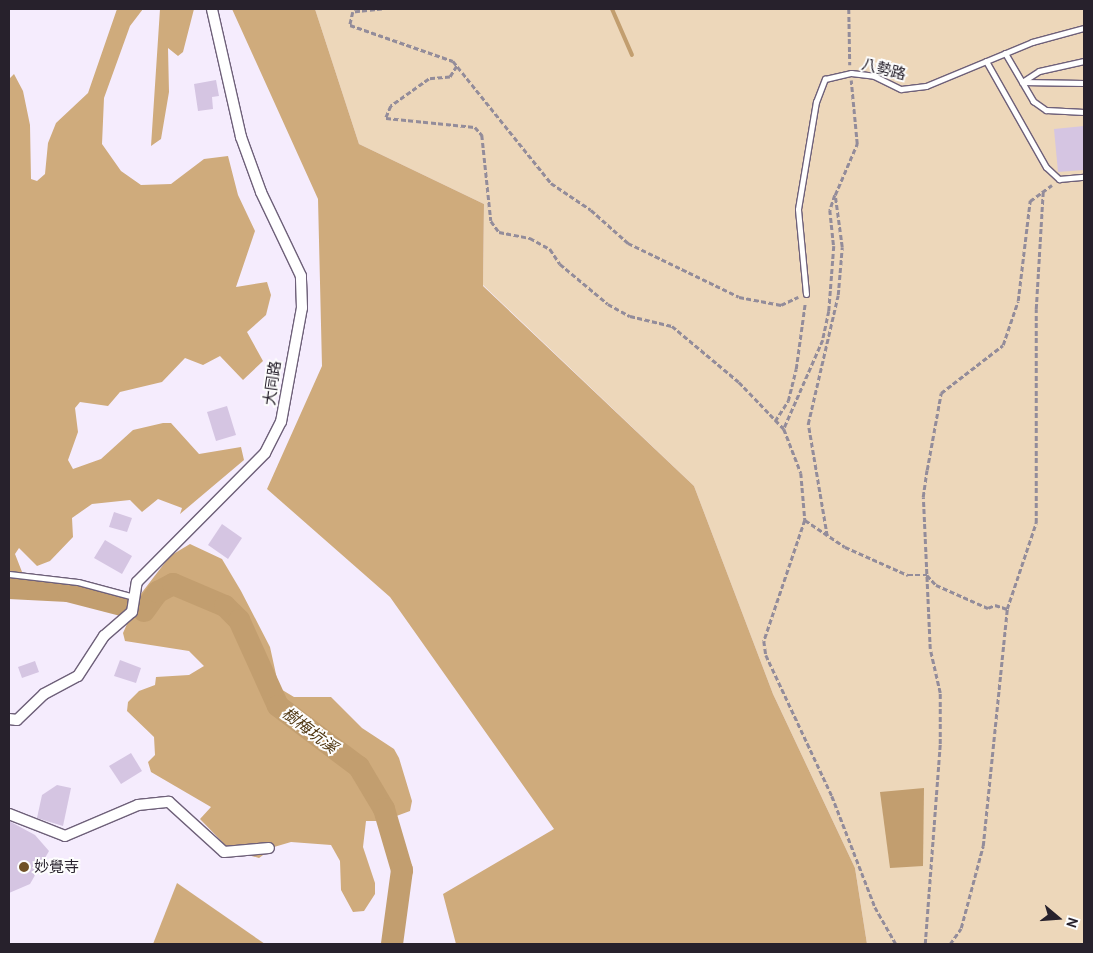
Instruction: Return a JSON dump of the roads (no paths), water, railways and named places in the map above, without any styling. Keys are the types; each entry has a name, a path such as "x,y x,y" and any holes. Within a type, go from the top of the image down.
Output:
{"street":[{"name":"大同路","path":"9,719 17,720 44,694 78,676 104,636 132,612 137,582 265,453 280,422 302,308 301,276 261,192 241,137 220,58 212,9"},
{"path":"9,814 65,836 138,805 169,802 224,852 268,848"}],"lane":[{"name":"八勢路","path":"806,294 798,209 816,102 825,80 851,73 874,76 901,89 926,86 1006,53 1084,28"},
{"path":"1006,53 1033,101 1046,110 1084,112"},
{"path":"986,61 1046,167 1059,179 1084,177"},
{"path":"1022,82 1039,71 1084,61"},
{"path":"1022,82 1084,83"},
{"path":"9,574 78,582 134,598"}],"waterway":[{"path":"612,9 632,55"},
{"name":"樹梅坑溪","path":"144,611 158,592 173,584 225,606 239,620 278,706 359,767 384,809 402,870 392,944"},
{"name":"樹梅坑溪","path":"9,588 68,591 122,605"}],"place":[{"name":"妙覺寺","path":"24,867"}]}
